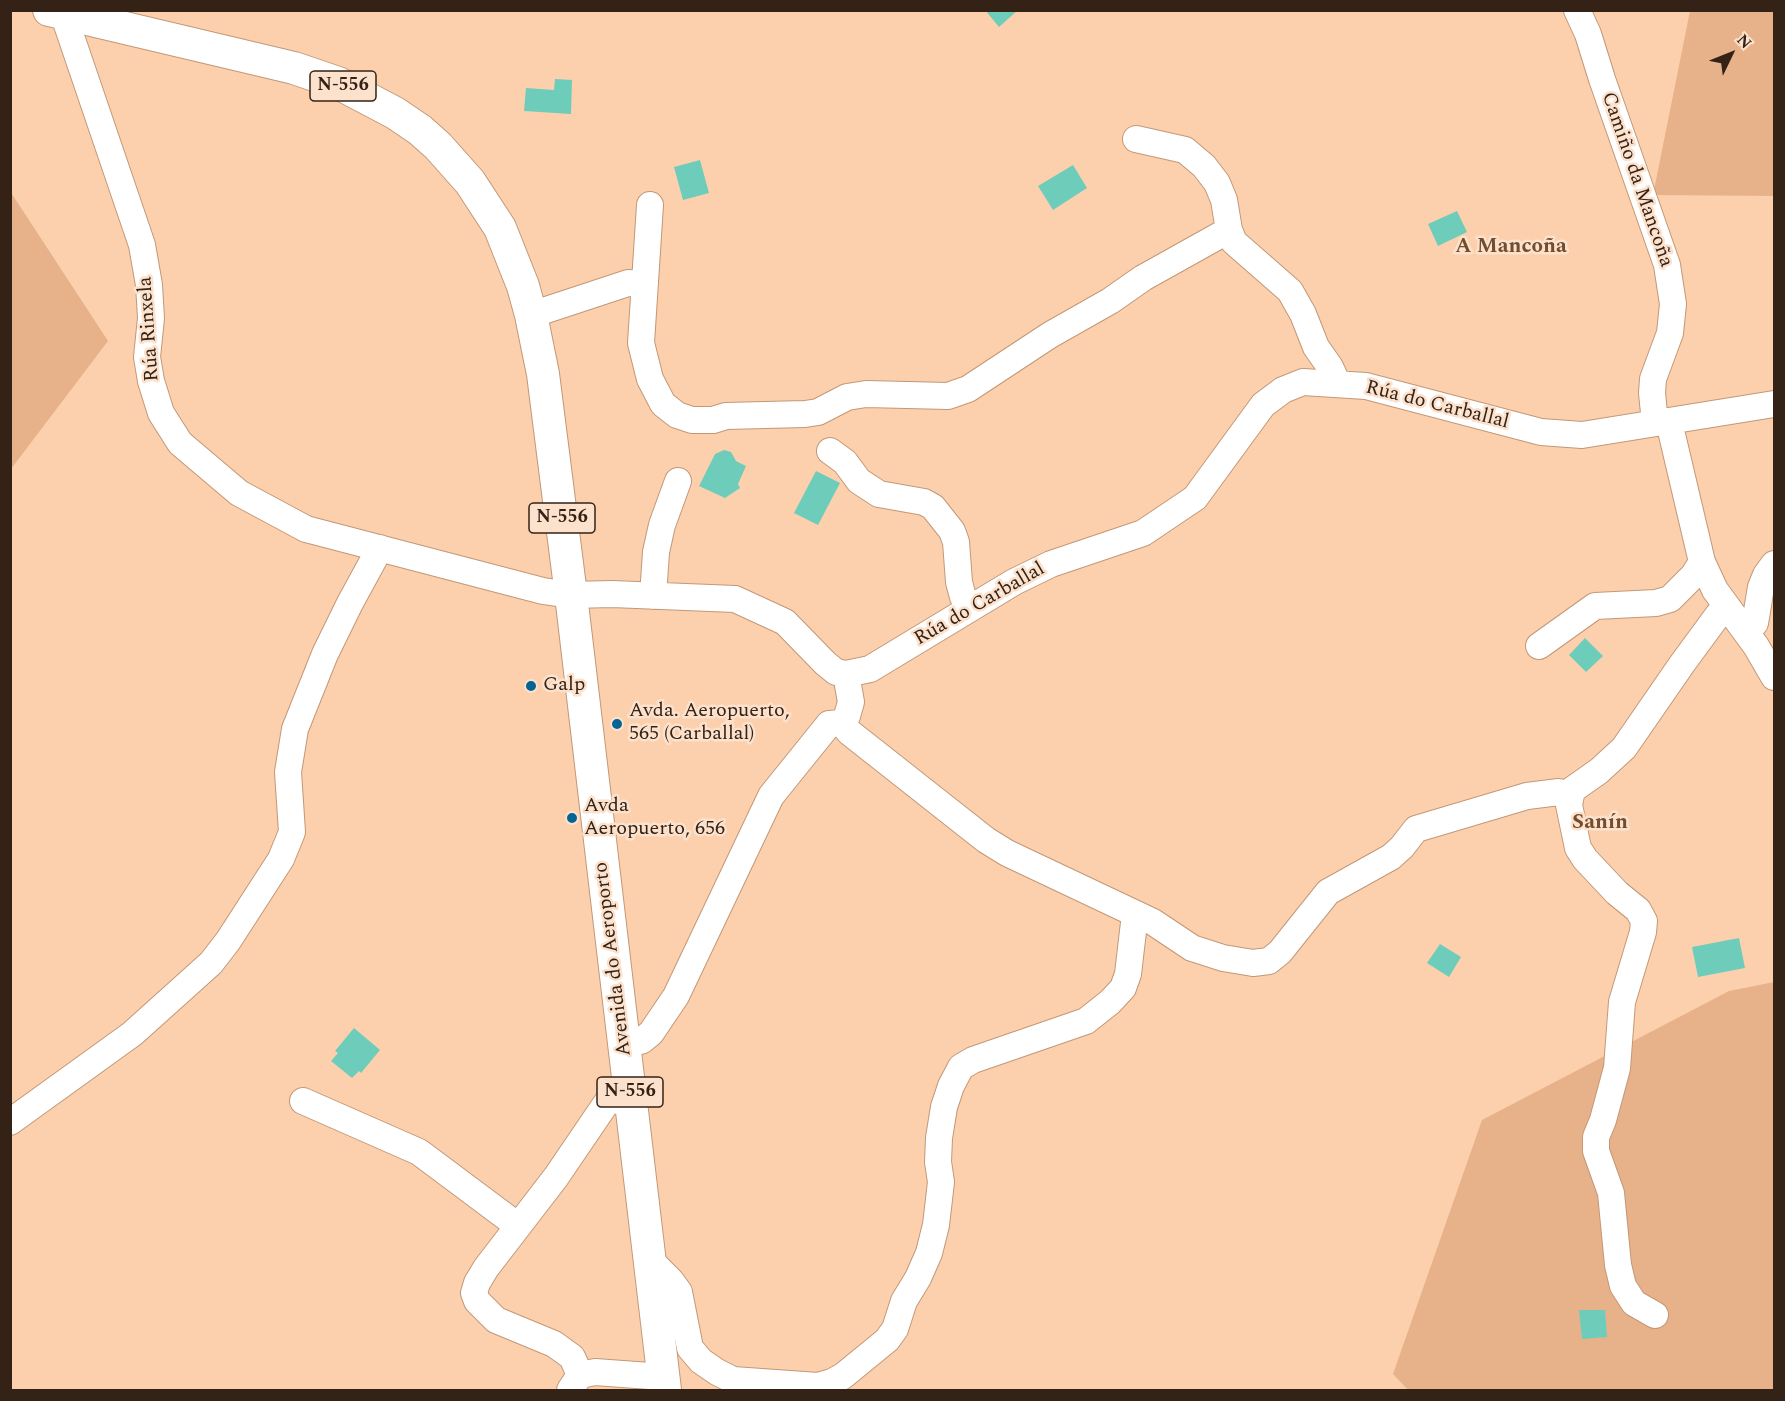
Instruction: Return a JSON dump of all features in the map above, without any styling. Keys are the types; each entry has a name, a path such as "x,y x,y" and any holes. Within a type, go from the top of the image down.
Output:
{"main road":[{"name":"Avenida do Aeroporto","path":"58,12 294,68 338,83 395,113 420,130 465,175 500,228 531,315 543,374 664,1384"}],"street":[{"name":"Camiño da Mancoña","path":"1577,10 1588,34 1667,265 1673,304 1670,333 1653,379 1652,393 1702,562 1715,590 1746,632 1774,677"},
{"name":"Rúa Rinxela","path":"58,12 142,245 151,318 147,357 151,381 161,413 180,443 238,493 306,529 543,591 571,595"},
{"path":"1136,139 1185,150 1204,166 1224,200 1229,230 1234,242 1290,291 1303,314 1316,347 1330,367 1338,384"},
{"path":"650,205 641,343 650,379 663,404 677,415 693,420 713,420 726,416 805,414 818,412 847,397 866,394 948,396 968,389 1143,278 1229,230"},
{"path":"531,315 628,283 645,284"},
{"name":"Rúa do Carballal","path":"846,674 870,669 1014,582 1051,564 1143,533 1195,498 1263,405 1283,390 1303,382 1366,386 1540,432 1582,435 1774,404"},
{"path":"830,451 845,462 859,481 879,494 924,502 933,507 952,531 956,542 959,582 969,609"},
{"path":"653,596 656,552 662,525 678,481"},
{"path":"10,1122 132,1034 211,963 228,941 281,859 292,832 288,772 295,729 325,654 380,548"},
{"path":"1539,646 1595,606 1656,603 1670,599 1693,576 1702,562"},
{"path":"1746,632 1755,623 1761,587 1774,564"},
{"path":"571,595 735,599 785,622 825,663 836,672 846,674 851,702 847,716 842,723"},
{"path":"1655,1315 1634,1303 1623,1286 1618,1264 1611,1193 1596,1151 1596,1137 1617,1068 1622,1002 1643,932 1644,921 1638,910 1617,893 1578,848 1569,805 1570,795 1572,790 1599,771 1624,748 1682,664 1718,615 1727,607"},
{"path":"842,723 849,732 986,840 1007,853 1153,922 1192,948 1223,958 1253,963 1269,961 1280,952 1329,892 1391,857 1416,829 1527,796 1559,792 1570,795"},
{"path":"624,1041 641,1041 651,1033 664,1015 676,996 771,795 829,724 842,723"},
{"path":"650,1260 679,1292 690,1348 701,1361 717,1372 733,1380 818,1386 832,1383 843,1376 887,1340 896,1329 904,1301 929,1253 936,1225 941,1182 938,1162 944,1107 961,1067 973,1060 1086,1021 1110,1002 1123,988 1128,974 1135,914"},
{"path":"631,1098 607,1102 556,1177 477,1283 474,1293 477,1301 496,1320 563,1349 572,1357 575,1383 595,1372 664,1384"},
{"path":"303,1101 419,1152 518,1226"}],"shaded area":[{"path":"1690,11 1774,11 1774,196 1653,195"},
{"path":"10,191 108,341 11,469 10,469"},
{"path":"1774,982 1774,1390 1408,1390 1393,1374 1482,1120 1729,991"}],"building":[{"path":"985,10 1018,10 999,27"},
{"path":"555,79 572,80 571,114 524,111 526,88 554,90"},
{"path":"700,160 709,193 683,200 674,167"},
{"path":"1073,165 1087,188 1053,210 1038,186"},
{"path":"1457,211 1467,232 1438,246 1428,224"},
{"path":"724,450 731,452 736,461 746,466 738,484 740,488 725,498 699,486 715,454"},
{"path":"816,471 840,483 818,525 794,513"},
{"path":"1585,638 1603,656 1586,672 1569,655"},
{"path":"1739,938 1745,968 1698,977 1692,947"},
{"path":"1440,944 1461,957 1449,977 1427,963"},
{"path":"354,1028 380,1050 361,1073 359,1071 352,1078 331,1061 338,1053 335,1051"},
{"path":"1579,1310 1605,1310 1607,1337 1582,1339"}],"place":[{"name":"Galp","path":"531,686"},
{"name":"Avda. Aeropuerto, 565 (Carballal)","path":"617,724"},
{"name":"Avda Aeropuerto, 656","path":"572,818"}],"district":[{"name":"A Mancoña","path":"1511,248"},
{"name":"Sanín","path":"1600,824"}]}
